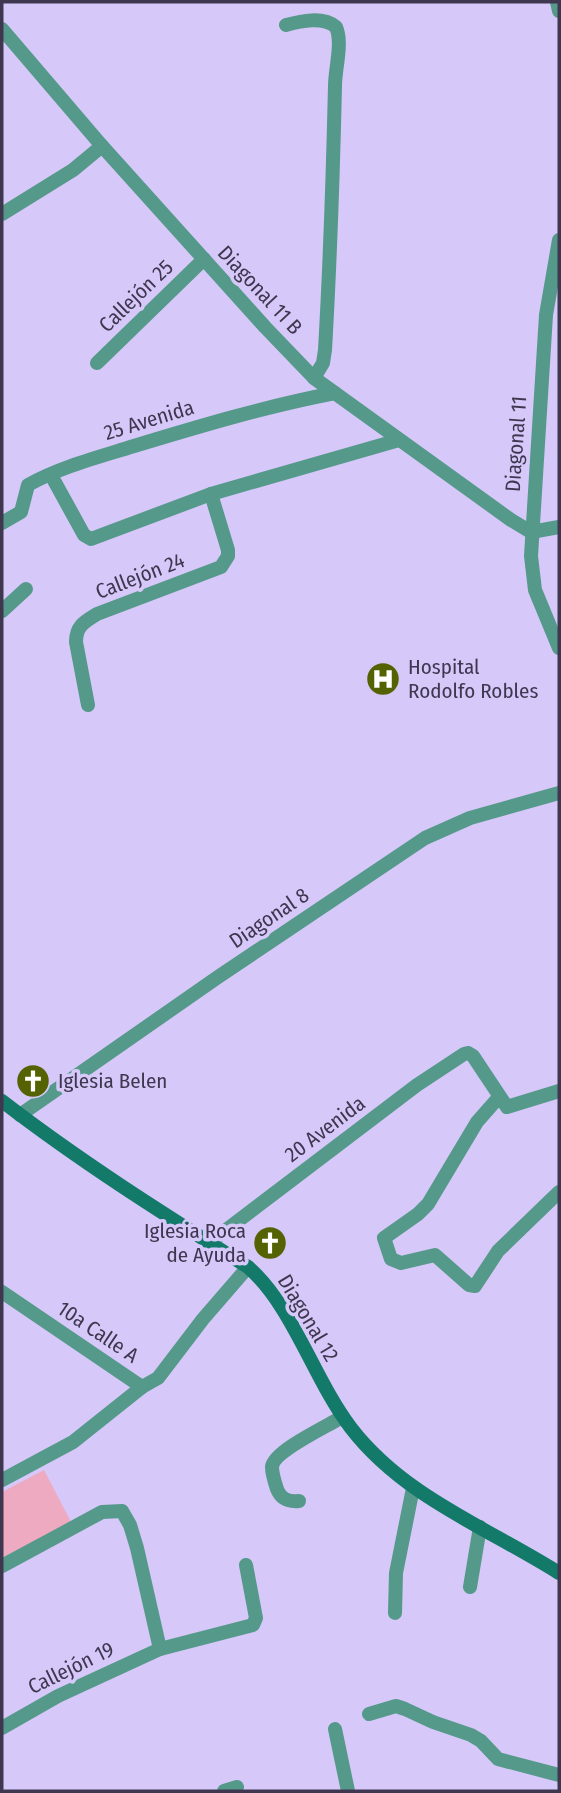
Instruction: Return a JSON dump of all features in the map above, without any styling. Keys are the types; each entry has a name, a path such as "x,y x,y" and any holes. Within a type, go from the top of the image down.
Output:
{"main road":[{"name":"Diagonal 12","path":"2,1101 81,1160 248,1267 280,1307 342,1417 376,1458 413,1488 559,1573"}],"street":[{"path":"557,2 559,11"},
{"path":"286,25 325,21 336,27 339,39 335,74 325,350 323,363 314,378"},
{"name":"Diagonal 11 B","path":"2,29 102,146 314,378 531,532"},
{"path":"2,214 73,170 102,146"},
{"name":"Diagonal 11","path":"559,240 546,315 531,532 535,590 559,648"},
{"name":"Callejón 25","path":"97,363 204,259"},
{"name":"25 Avenida","path":"2,523 21,512 29,485 51,475 90,460 201,426 335,393"},
{"path":"51,475 88,538 116,531 211,494 399,440"},
{"name":"Callejón 24","path":"88,705 76,642 80,625 97,614 220,567 228,556 228,550 211,494"},
{"path":"531,532 559,527"},
{"path":"2,611 26,589"},
{"name":"Diagonal 8","path":"20,1115 218,977 425,838 470,818 559,793"},
{"name":"20 Avenida","path":"209,1243 417,1085 464,1054 470,1054 499,1097"},
{"path":"559,1091 508,1107 499,1097 477,1122 424,1208 384,1238 391,1259 401,1263 436,1255 469,1285 475,1286 498,1251 559,1192"},
{"name":"10a Calle A","path":"5,1299 142,1387 164,1372 203,1319 248,1267"},
{"path":"2,1480 73,1442 142,1387"},
{"path":"299,1501 288,1500 278,1491 272,1468 275,1460 285,1451 342,1417"},
{"path":"395,1613 396,1573 413,1488"},
{"path":"2,1566 102,1512 122,1511 130,1525 137,1548 160,1649"},
{"path":"470,1587 480,1527"},
{"name":"Callejón 19","path":"2,1728 58,1696 160,1649 253,1625 256,1618 246,1566"},
{"path":"369,1714 396,1706 481,1741 498,1759 559,1774"},
{"path":"335,1729 348,1791"}],"shaded area":[{"path":"44,1470 71,1522 2,1558 2,1492"}],"place":[{"name":"Hospital Rodolfo Robles","path":"383,679"},
{"name":"Iglesia Belen","path":"33,1081"},
{"name":"Iglesia Roca de Ayuda","path":"270,1243"}]}
